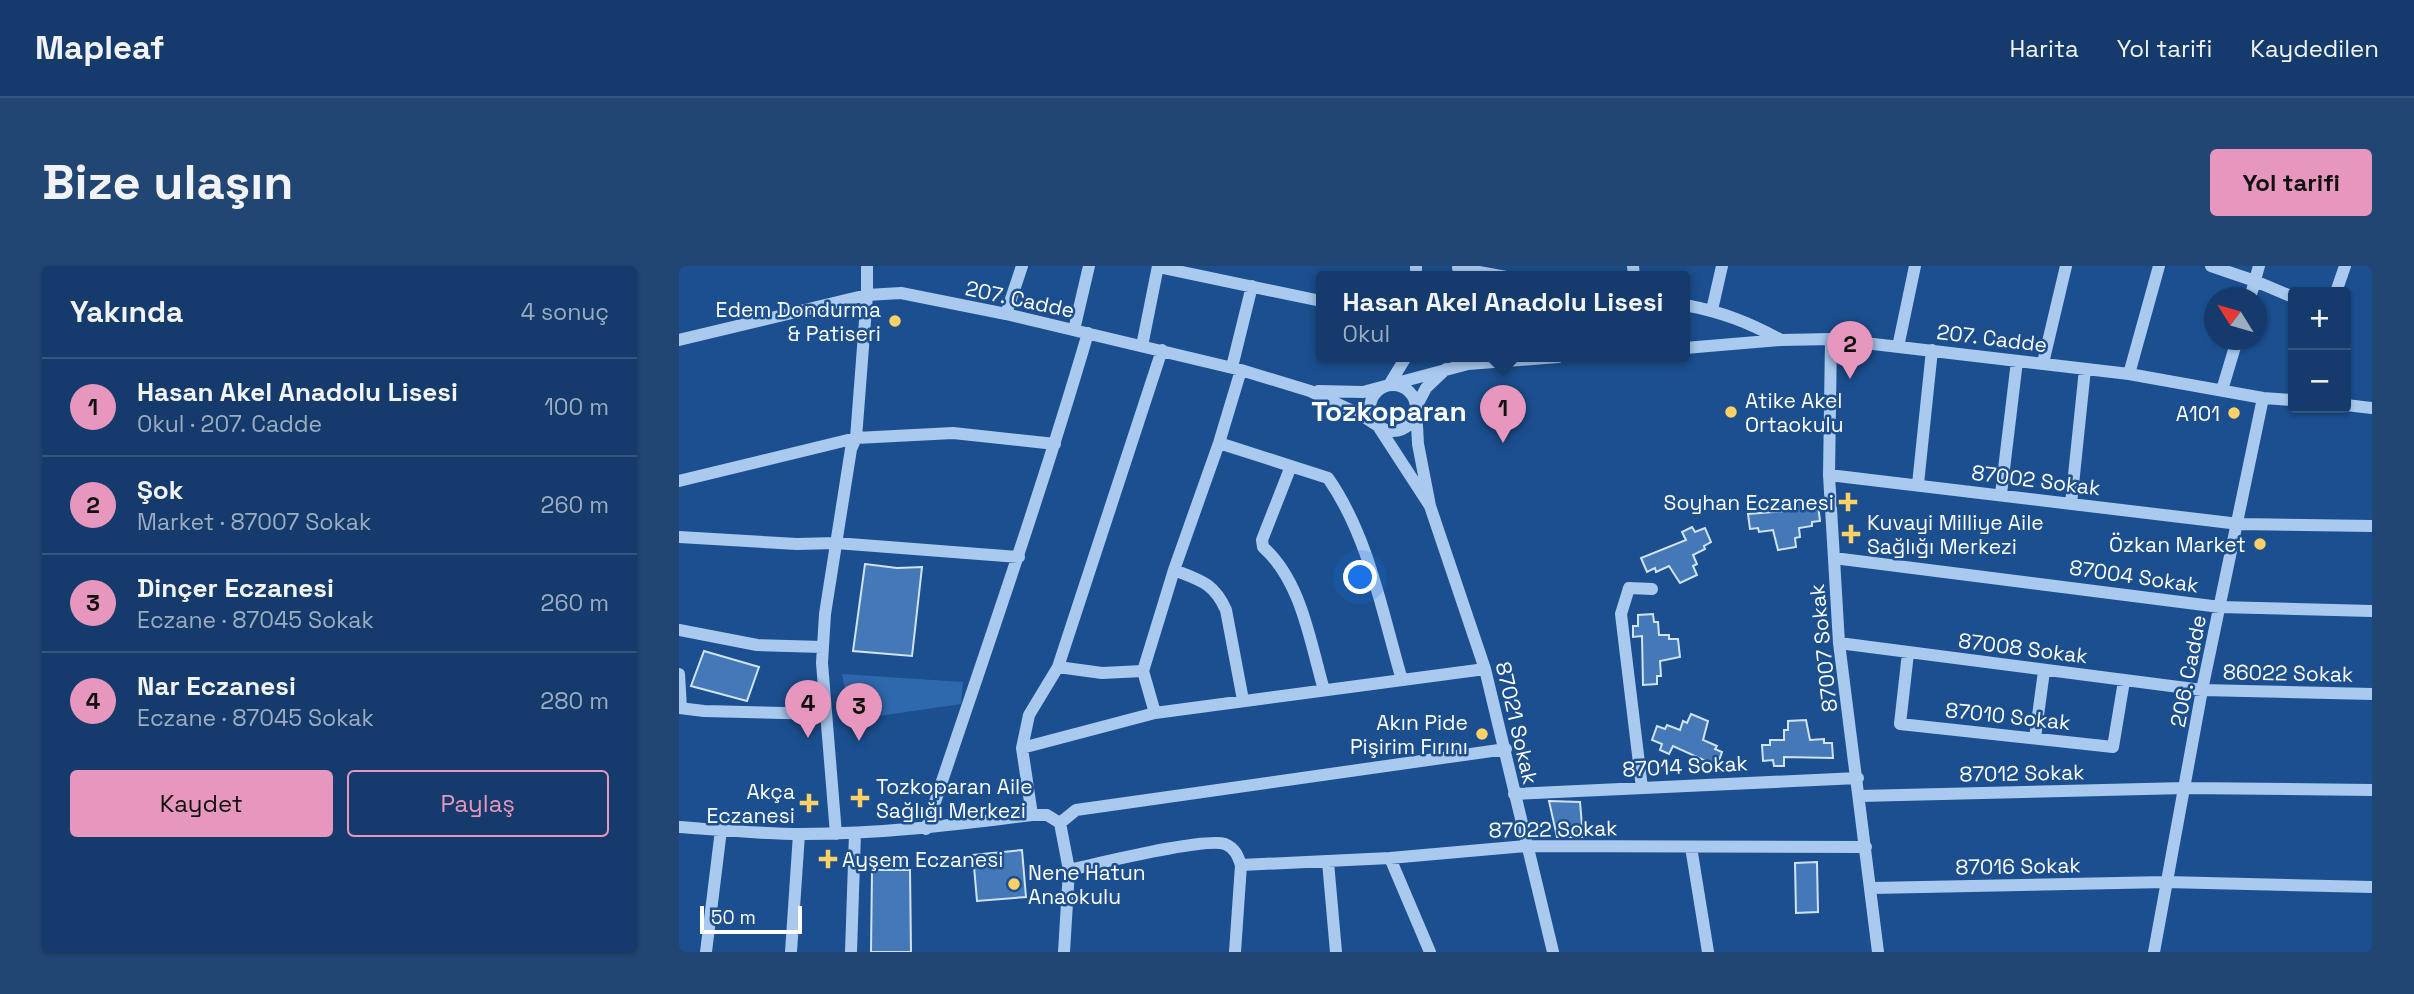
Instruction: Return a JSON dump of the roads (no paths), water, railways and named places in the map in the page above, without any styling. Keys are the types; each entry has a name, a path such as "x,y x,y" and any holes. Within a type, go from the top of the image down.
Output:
{"street":[{"path":"836,834 822,663 836,542 851,449 856,438 867,266"},
{"path":"1006,314 1022,266"},
{"path":"1074,330 1089,266"},
{"path":"1712,310 1722,266"},
{"path":"1898,347 1915,266"},
{"path":"2043,363 2066,266"},
{"path":"2130,374 2159,266"},
{"path":"2211,266 2288,295"},
{"path":"2253,287 2259,266"},
{"path":"2338,287 2344,266"},
{"path":"1142,346 1158,267 1316,300"},
{"path":"1155,713 1143,671 1174,570 1219,443 1237,368 1252,286"},
{"name":"207. Cadde","path":"679,340 867,295 901,293 1162,350 1237,368 1310,391"},
{"path":"1690,307 1748,321 1781,340"},
{"path":"926,829 1019,557 1088,333"},
{"name":"207. Cadde","path":"1690,348 1831,339 2130,374 2263,398 2288,400"},
{"name":"87007 Sokak","path":"1831,339 1829,475 1839,643 1878,952"},
{"path":"1032,815 1022,748 1029,715 1058,667 1162,350"},
{"path":"1918,484 1932,350"},
{"path":"2222,390 2234,350"},
{"path":"2001,494 2017,361"},
{"path":"1389,385 1403,362"},
{"path":"1310,391 1363,392 1465,362"},
{"path":"1310,391 1361,415 1385,430 1400,430 1412,421 1426,388 1446,369"},
{"path":"2071,504 2085,369"},
{"path":"1389,385 1405,387 1411,392 1416,407 1418,444 1430,506 1370,413 1370,405 1376,391 1389,385"},
{"name":"206. Cadde","path":"2154,952 2202,690 2239,524 2263,398"},
{"path":"2351,406 2372,408"},
{"path":"679,481 856,438 953,433 1055,444"},
{"path":"1219,443 1328,478 1352,517 1364,548 1402,680"},
{"path":"1290,466 1262,540 1263,547 1271,554 1294,588 1324,690"},
{"name":"87002 Sokak","path":"1829,475 2239,524 2372,526"},
{"name":"87021 Sokak","path":"1430,506 1485,669 1553,952"},
{"path":"679,537 797,544 836,542 1019,557"},
{"name":"87004 Sokak","path":"1834,558 2220,607 2372,611"},
{"path":"1174,570 1209,584 1220,596 1226,610 1243,699"},
{"path":"1642,788 1621,614 1629,588 1652,589"},
{"path":"679,630 757,645 823,647"},
{"name":"87008 Sokak","path":"1839,643 2202,690"},
{"name":"87010 Sokak","path":"1908,653 1900,724 2113,747 2124,681"},
{"path":"1058,667 1102,673 1143,671"},
{"path":"1022,748 1155,713 1243,699 1485,669"},
{"path":"2035,738 2045,671"},
{"path":"679,674 680,708 704,711 826,713"},
{"name":"86022 Sokak","path":"2202,690 2372,694"},
{"path":"1061,823 1076,810 1506,749"},
{"name":"87014 Sokak","path":"1514,793 1858,778"},
{"name":"87012 Sokak","path":"1860,796 2185,788 2372,790"},
{"path":"679,827 836,834 926,829 1032,815 1047,815 1061,823"},
{"path":"1061,823 1069,870 1064,952"},
{"path":"706,952 721,830"},
{"path":"851,952 855,833"},
{"path":"791,952 799,834"},
{"path":"1069,870 1202,844 1226,845 1238,854 1241,865 1235,952"},
{"name":"87022 Sokak","path":"1241,865 1390,858 1526,846 1866,847"},
{"path":"1691,847 1708,952"},
{"path":"1390,858 1430,952"},
{"path":"1328,862 1336,952"},
{"name":"87016 Sokak","path":"1872,888 2165,882 2372,887"}],"place":[{"name":"Edem Dondurma & Patiseri","path":"895,321"},
{"name":"Şok","path":"1850,379"},
{"name":"Atike Akel Ortaokulu","path":"1731,412"},
{"name":"A101","path":"2234,413"},
{"name":"Hasan Akel Anadolu Lisesi","path":"1503,443"},
{"name":"Soyhan Eczanesi","path":"1848,502"},
{"name":"Kuvayi Milliye Aile Sağlığı Merkezi","path":"1851,534"},
{"name":"Özkan Market","path":"2260,544"},
{"name":"Akın Pide Pişirim Fırını","path":"1482,734"},
{"name":"Nar Eczanesi","path":"808,738"},
{"name":"Dinçer Eczanesi","path":"859,741"},
{"name":"Tozkoparan Aile Sağlığı Merkezi","path":"860,798"},
{"name":"Akça Eczanesi","path":"809,803"},
{"name":"Ayşem Eczanesi","path":"828,859"},
{"name":"Nene Hatun Anaokulu","path":"1014,884"}],"district":[{"name":"Tozkoparan","path":"1389,411"}]}
